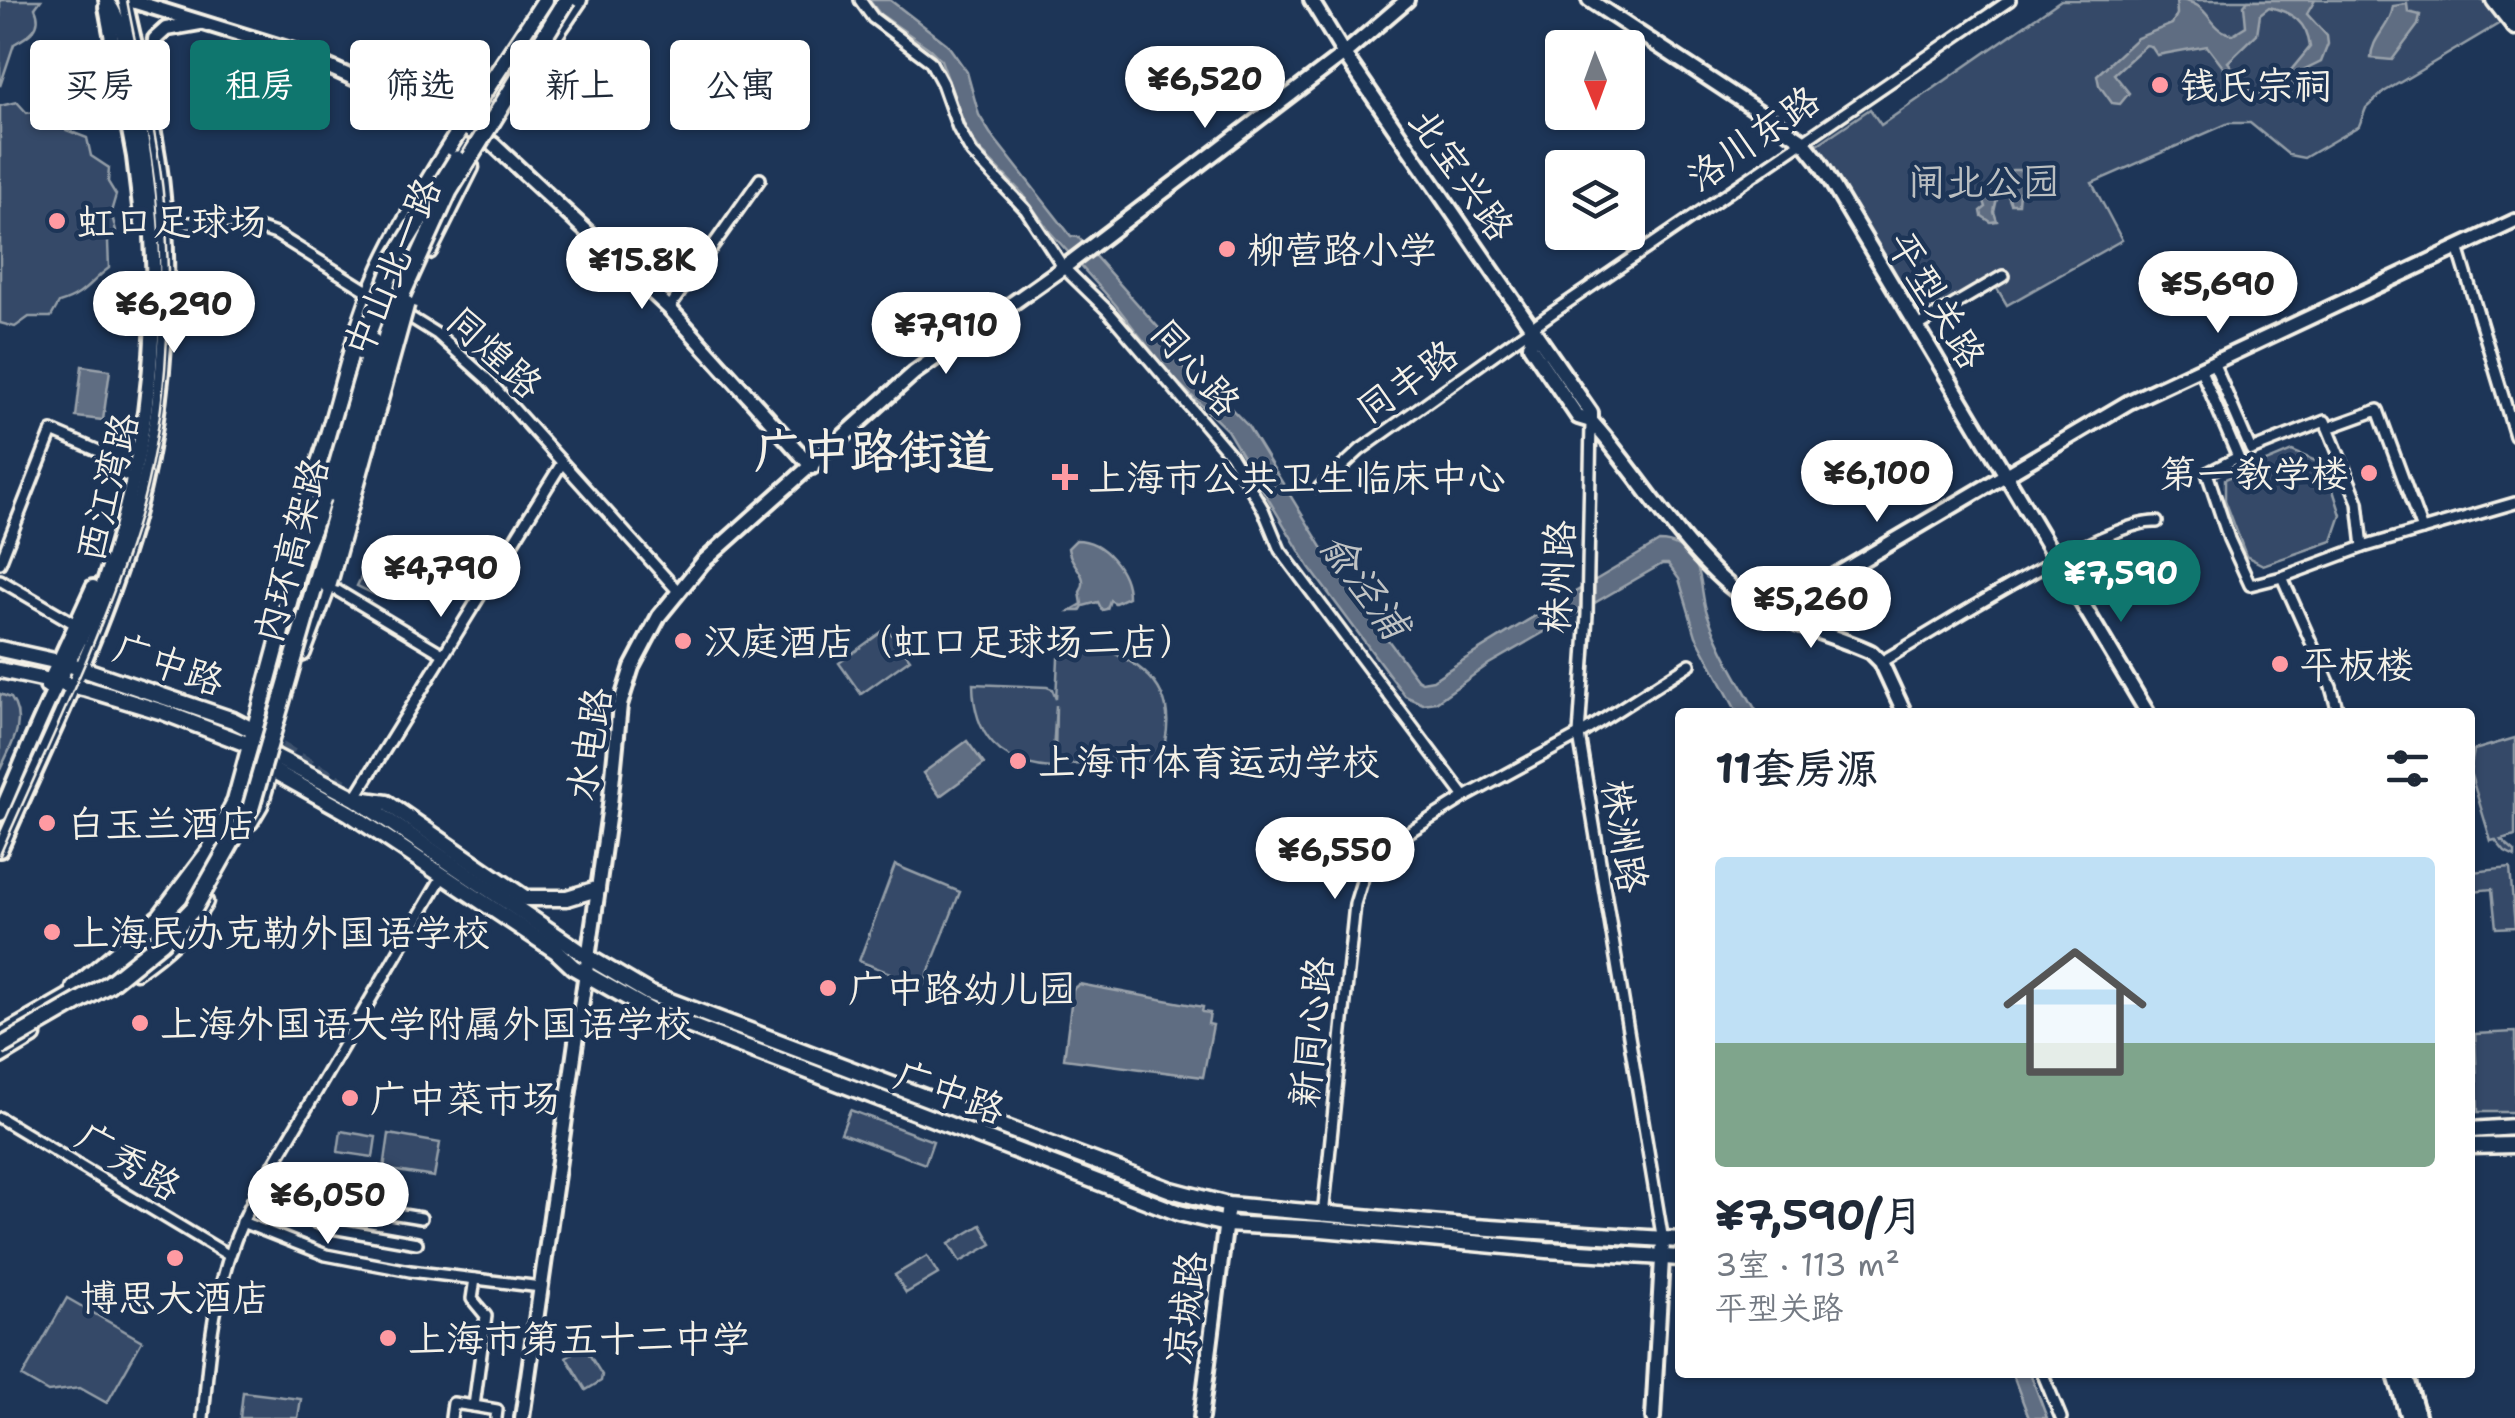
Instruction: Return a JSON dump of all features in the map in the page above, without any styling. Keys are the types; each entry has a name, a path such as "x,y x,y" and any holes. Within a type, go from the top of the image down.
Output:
{"highway":[{"name":"内环高架路","path":"0,1034 106,976 159,937 186,902 242,811 290,650 352,408 383,312 412,246 462,151 556,0"},
{"name":"内环高架路","path":"0,1047 109,984 161,942 194,908 251,807 392,314 424,242 489,123 567,0"},
{"path":"2511,1 2515,16"},
{"path":"304,547 316,519 371,319 396,257 462,151"},
{"path":"302,654 328,585 424,242"}],"main road":[{"path":"69,664 77,625 106,551 127,476 141,396 145,340 144,256 134,157 106,0"},
{"path":"0,814 91,616 129,501 142,435 154,324 152,235 141,135 122,30 106,0"},
{"path":"127,0 176,6 204,23 302,54 350,76"},
{"name":"西江湾路","path":"127,0 135,40"},
{"name":"中山北一路","path":"490,84 545,0"},
{"name":"中山北一路","path":"0,1056 160,954 194,920 260,805 400,310 484,139 579,0"},
{"name":"北宝兴路","path":"1311,0 1344,54 1591,412 1591,421 1682,536 1737,592 1772,613 1865,649 1881,662"},
{"name":"水电路","path":"522,1418 622,697 637,656 677,590 714,551 914,373 1094,244 1344,54 1408,0"},
{"name":"平型关路","path":"1589,0 1802,140 1818,160 2145,708"},
{"path":"2494,0 2515,27"},
{"path":"155,40 160,32 176,26 204,23"},
{"name":"西江湾路","path":"0,850 60,683 112,590 149,460 163,369 165,223 153,130"},
{"name":"中山北一路","path":"0,1034 80,985 160,916 209,851 235,801 304,547 302,534 312,488 371,294 388,254 460,130"},
{"path":"468,130 501,150 669,308 812,466"},
{"path":"1772,613 2129,402 2515,220"},
{"name":"广中路","path":"0,648 69,664 217,714 254,739"},
{"path":"0,661 17,665"},
{"path":"1881,662 1902,708"},
{"name":"广中路","path":"0,670 60,683 254,739"},
{"path":"0,798 60,683"},
{"path":"254,739 272,762"},
{"name":"广中路","path":"272,762 355,798 588,957 650,993 1155,1184 1228,1204 1322,1220 1675,1258"},
{"name":"广中路","path":"272,762 586,974 651,1011 1179,1213 1226,1224 1322,1220 1675,1240"},
{"path":"316,789 372,822 400,848"},
{"path":"355,798 387,803 525,898 567,898 597,889"},
{"path":"456,860 562,933 567,943"},
{"path":"2475,1130 2515,1127"},
{"path":"2475,1146 2515,1145"},
{"name":"凉城路","path":"1201,1418 1228,1204"},
{"path":"1654,1418 1663,1241"},
{"path":"2396,1378 2408,1418"},
{"path":"2407,1378 2419,1418"}],"street":[{"name":"同心路","path":"860,0 873,18 930,61 966,145 1026,210 1066,265 1230,454 1263,510 1280,550 1465,797"},
{"name":"洛川东路","path":"1532,328 2010,0"},
{"path":"669,308 760,179"},
{"name":"同煌路","path":"165,223 242,223 285,240 437,334 472,363 677,590"},
{"path":"2458,247 2515,436"},
{"path":"1918,326 2003,276"},
{"name":"同丰路","path":"1319,488 1360,450 1532,328"},
{"path":"2207,365 2251,450"},
{"path":"2207,365 2238,456"},
{"path":"2328,428 2378,410 2422,530"},
{"name":"株州路","path":"1579,735 1587,615 1591,421"},
{"path":"2363,546 2358,502 2325,421 2251,450 2208,473 2229,539 2250,586 2363,546 2515,504"},
{"path":"0,563 52,431 108,456 117,471 127,476"},
{"path":"108,456 133,447"},
{"path":"355,798 562,463"},
{"path":"1881,662 2058,560 2136,524 2157,522"},
{"path":"2282,577 2337,708"},
{"path":"0,580 77,625"},
{"path":"328,585 443,654"},
{"name":"新同心路","path":"1322,1220 1358,885 1371,861 1385,847 1465,797 1579,735 1690,664"},
{"name":"株洲路","path":"1579,735 1663,1241"},
{"path":"203,1418 213,1312 228,1255 242,1222 442,876"},
{"name":"广秀路","path":"0,1118 228,1255"},
{"path":"270,1171 335,1204 421,1218"},
{"path":"253,1200 332,1228 418,1243"},
{"path":"242,1222 326,1255 410,1271 541,1287"},
{"path":"474,1406 486,1316 472,1299 475,1279"},
{"path":"2044,1378 2061,1418"},
{"path":"451,1418 453,1404 497,1410 496,1418"}],"green space":[{"path":"0,0 41,0 35,8 36,26 14,44 0,86"},
{"name":"闸北公园","path":"2061,0 2486,0 2500,23 2384,92 2366,108 2359,126 2304,158 2289,155 2250,123 2229,123 2092,183 2122,240 2007,305 1995,285 1925,324 1815,146 1870,109 1881,125"},
{"name":"虹口足球场","path":"17,102 30,113 30,130 66,130 87,138 91,156 109,168 108,182 116,195 111,212 116,231 108,242 109,268 81,293 59,303 51,317 29,317 15,327 0,323 0,106"},
{"path":"2292,451 2325,465 2341,515 2332,541 2263,565 2246,556 2225,500 2225,479"},
{"path":"377,544 399,554 378,596 357,586"},
{"path":"887,628 910,659 861,694 839,663"},
{"path":"1111,652 1143,671 1162,695 1167,725 1159,761 1059,765 1055,759 1056,705 1052,768 1017,760 993,744 984,732 973,684 1047,687 1056,699 1058,659 1074,653"},
{"path":"0,694 11,698 18,725 0,770"},
{"path":"2515,738 2515,836 2501,840 2515,852 2515,857 2495,840 2491,841 2475,788 2475,750"},
{"path":"895,865 960,892 923,986 859,961"},
{"path":"2510,868 2515,927 2496,928 2492,889 2475,891 2475,872"},
{"path":"2515,1032 2515,1112 2478,1112 2475,1034"},
{"path":"850,1110 933,1141 925,1164 841,1133"},
{"path":"341,1131 376,1137 373,1157 338,1152"},
{"path":"389,1134 440,1143 434,1177 384,1169"},
{"path":"981,1225 992,1244 960,1262 949,1244"},
{"path":"927,1256 938,1274 906,1293 895,1275"},
{"path":"67,1298 142,1341 107,1403 80,1388 48,1392 22,1377"},
{"path":"584,1346 602,1375 601,1381 586,1390 566,1357"},
{"path":"243,1392 301,1399 298,1418 240,1418"}],"shaded area":[{"path":"869,0 890,0 947,44 967,72 979,115 990,133 1071,236 1078,237 1164,334 1174,357 1187,372 1215,392 1247,425 1336,570 1417,679 1433,680 1664,542 1682,549 1696,566 1712,626 1755,708 1735,708 1696,636 1679,579 1668,564 1489,664 1436,702 1423,704 1405,696 1309,567 1227,430 1170,375 1023,194 979,149 967,132 941,60 880,14"},
{"path":"2176,0 2187,1 2203,10 2218,27 2233,34 2246,26 2244,5 2248,0 2315,0 2307,14 2327,36 2328,44 2321,62 2301,72 2294,87 2258,103 2245,96 2207,46 2157,55 2146,45 2114,74 2129,93 2120,104 2112,103 2097,75 2137,38 2172,24 2177,14","holes":["2269,7 2302,25 2310,47 2277,87 2263,96 2248,89 2228,62 2257,34 2260,14"]},
{"path":"2407,4 2408,12 2420,15 2418,25 2392,60 2371,58 2393,6"},
{"path":"2012,170 2032,174 2028,187 2019,192 2018,204 2011,204 2007,193 1998,194 1994,212 1997,221 1991,222 1982,216 1986,207 1981,192"},
{"path":"82,366 110,370 103,420 76,417"},
{"path":"1076,540 1105,551 1124,577 1128,597 1115,603 1110,600 1107,609 1102,610 1098,602 1083,606 1080,611 1070,611 1082,604 1082,575 1068,548"},
{"path":"967,741 984,764 940,796 923,773"},
{"path":"1079,984 1203,1007 1202,1012 1210,1013 1208,1024 1213,1025 1203,1077 1064,1059 1073,989"},
{"path":"2014,1378 2032,1378 2047,1418 2029,1418"}],"tunnel":[{"path":"17,665 64,678"},
{"path":"262,738 343,785"}],"railway":[{"path":"0,855 120,574 145,493 161,410 168,327 164,202 153,125 127,0"}],"place":[{"name":"钱氏宗祠","path":"2160,85"},
{"name":"虹口足球场","path":"57,221"},
{"name":"柳营路小学","path":"1227,249"},
{"name":"第一教学楼","path":"2369,473"},
{"name":"上海市公共卫生临床中心","path":"1065,477"},
{"name":"汉庭酒店（虹口足球场二店）","path":"683,641"},
{"name":"平板楼","path":"2280,664"},
{"name":"上海市体育运动学校","path":"1018,761"},
{"name":"白玉兰酒店","path":"47,823"},
{"name":"上海民办克勒外国语学校","path":"52,932"},
{"name":"广中路幼儿园","path":"828,988"},
{"name":"上海外国语大学附属外国语学校","path":"140,1023"},
{"name":"广中菜市场","path":"350,1098"},
{"name":"博思大酒店","path":"175,1258"},
{"name":"上海市第五十二中学","path":"388,1338"}],"district":[{"name":"广中路街道","path":"874,451"}],"water label":[{"name":"俞泾浦","path":"1365,585"}]}
